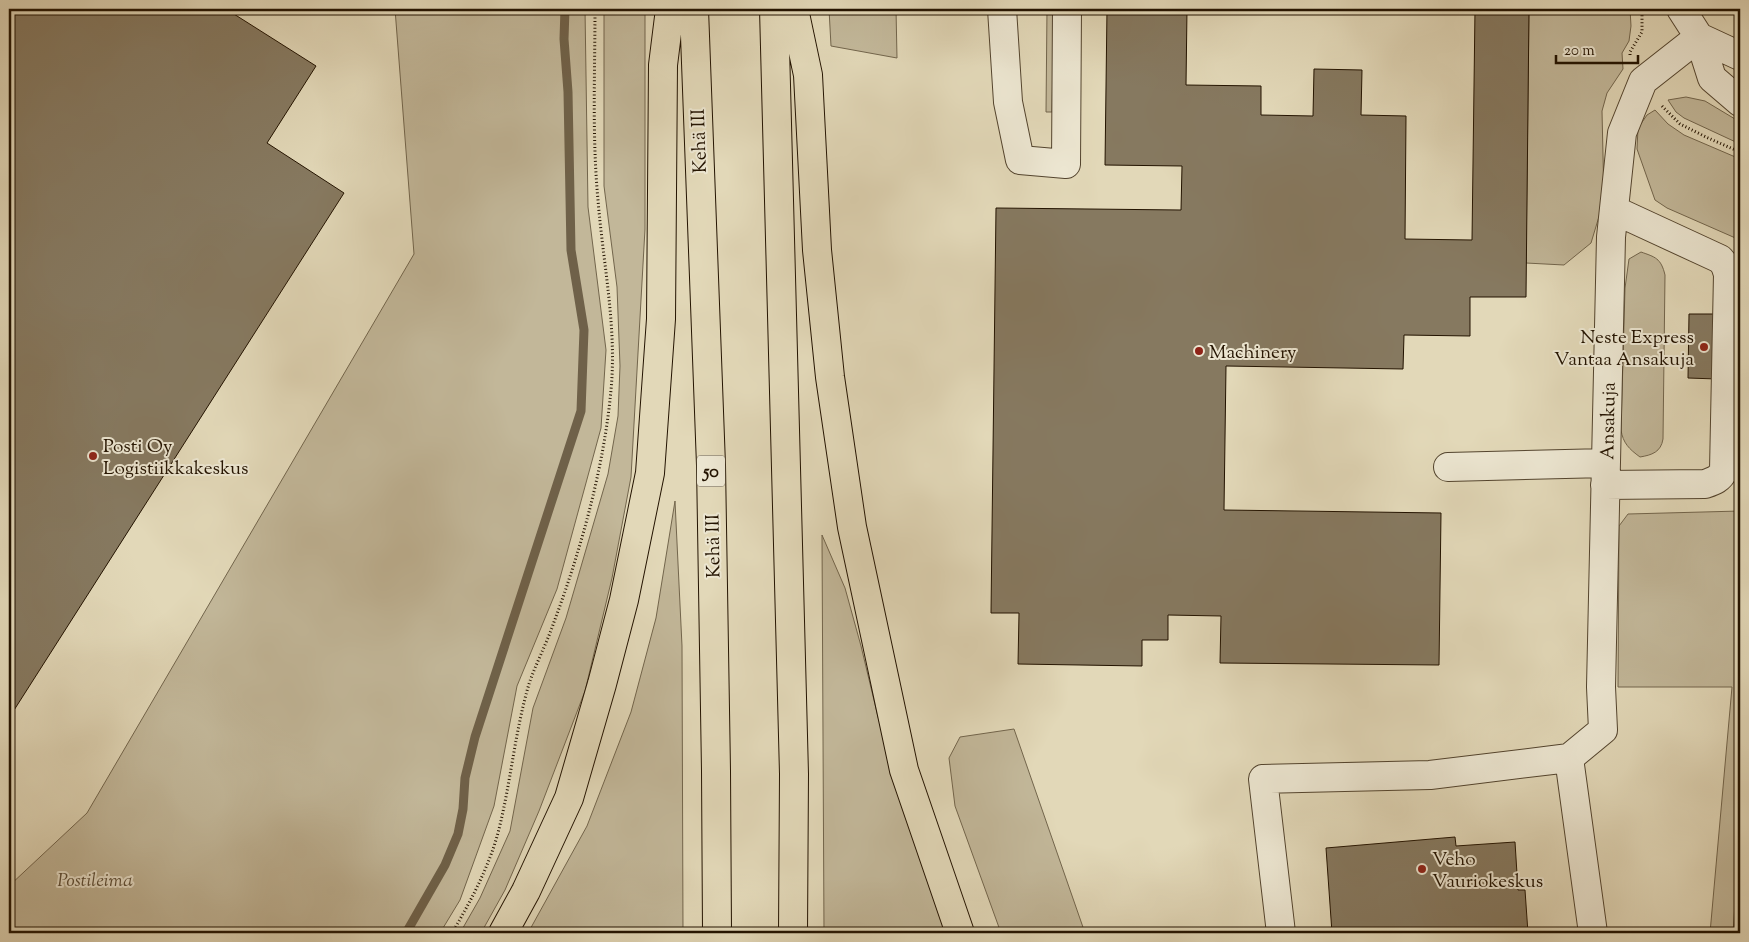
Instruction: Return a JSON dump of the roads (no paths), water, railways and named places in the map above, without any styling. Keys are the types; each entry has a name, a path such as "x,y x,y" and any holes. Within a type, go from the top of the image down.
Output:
{"highway":[{"path":"503,933 526,892 569,798 624,600 650,473 661,319 663,65 670,9"},
{"name":"Kehä III","path":"694,9 711,465 717,933"},
{"path":"774,9 793,754 793,933"},
{"path":"794,9 808,75 817,250 830,377 852,527 904,770 960,933"}],"street":[{"path":"1002,9 1008,102 1020,160 1066,164 1068,9"},
{"path":"1681,9 1699,37 1712,78 1740,102"},
{"path":"1699,37 1740,56"},
{"name":"Ansakuja","path":"1569,758 1602,730 1601,686 1611,237 1622,133 1644,81 1699,37"},
{"path":"1448,466 1606,474 1705,484 1721,476 1724,470 1728,274 1725,265 1720,259 1614,210"},
{"path":"1281,933 1263,779 1430,775 1569,758 1593,933"}],"waterway":[{"path":"406,933 445,865 458,834 463,809 465,778 475,737 581,411 584,330 571,250 568,92 564,39 565,9"}],"place":[{"name":"Neste Express Vantaa Ansakuja","path":"1704,347"},
{"name":"Machinery","path":"1199,351"},
{"name":"Posti Oy Logistiikkakeskus","path":"93,456"},
{"name":"Veho Vauriokeskus","path":"1422,869"}],"park label":[{"name":"Postileima","path":"95,879"}]}
